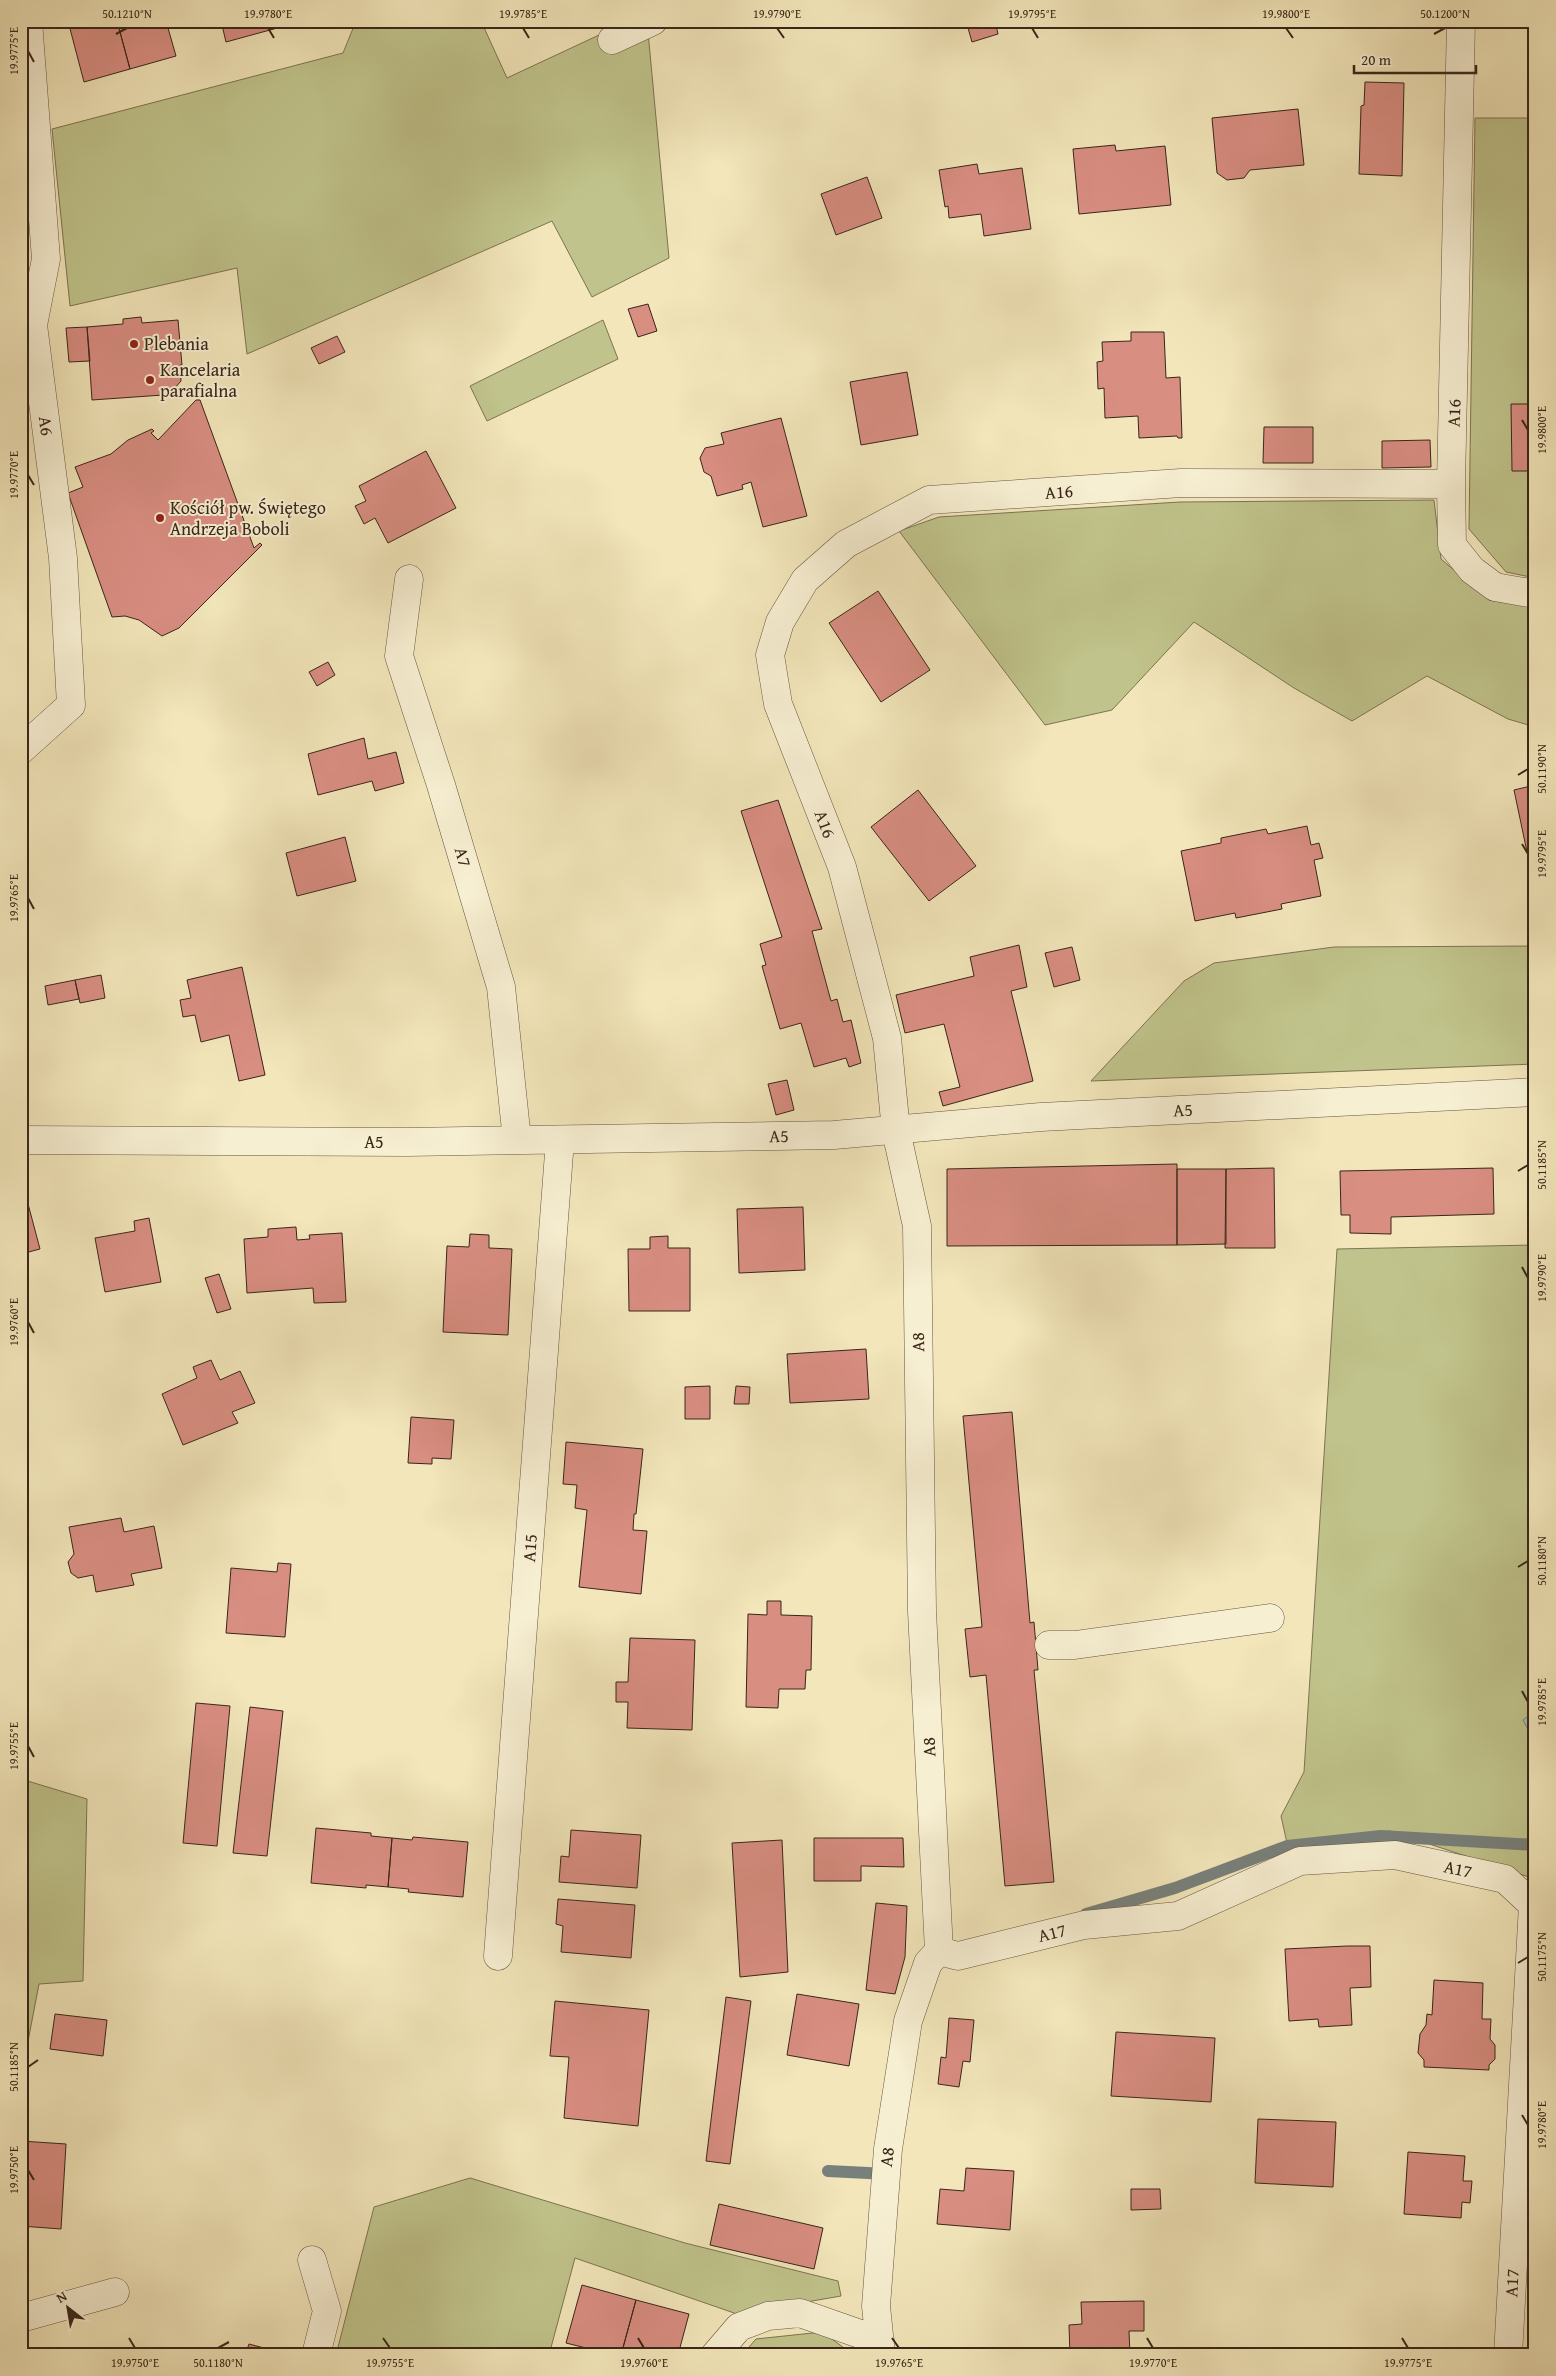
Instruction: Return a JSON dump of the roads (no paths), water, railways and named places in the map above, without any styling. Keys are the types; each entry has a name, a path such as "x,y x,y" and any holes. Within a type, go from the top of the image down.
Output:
{"street":[{"name":"A6","path":"21,750 71,705 63,558 33,325 46,259 28,21"},
{"path":"612,40 653,21"},
{"name":"A16","path":"896,1131 886,1038 842,867 778,704 770,655 780,622 805,580 846,544 929,500 1182,483 1451,484 1461,21"},
{"path":"1451,484 1452,546 1472,570 1495,587 1535,594"},
{"name":"A7","path":"409,579 399,656 441,785 501,986 517,1140"},
{"name":"A5","path":"21,1140 407,1142 834,1136 1041,1117 1535,1092"},
{"name":"A8","path":"880,2348 876,2306 885,2174 908,2021 928,1963 946,1953 922,1611 917,1226 896,1131"},
{"name":"A15","path":"498,1956 560,1140"},
{"path":"1049,1645 1075,1645 1270,1618"},
{"name":"A17","path":"946,1953 1084,1925 1178,1916 1300,1861 1395,1855 1505,1879 1533,1904 1508,2355"},
{"path":"312,2260 327,2311 316,2355"},
{"path":"21,2318 115,2292"},
{"path":"715,2355 739,2327 768,2316 800,2313 880,2348"}],"water":[{"path":"1535,1711 1535,1742 1523,1720"}],"waterway":[{"path":"1086,1914 1175,1888 1287,1846 1381,1836 1535,1845"},
{"path":"828,2171 888,2174"}],"place":[{"name":"Plebania","path":"134,344"},
{"name":"Kancelaria parafialna","path":"150,380"},
{"name":"Kościół pw. Świętego Andrzeja Boboli","path":"160,518"}]}
